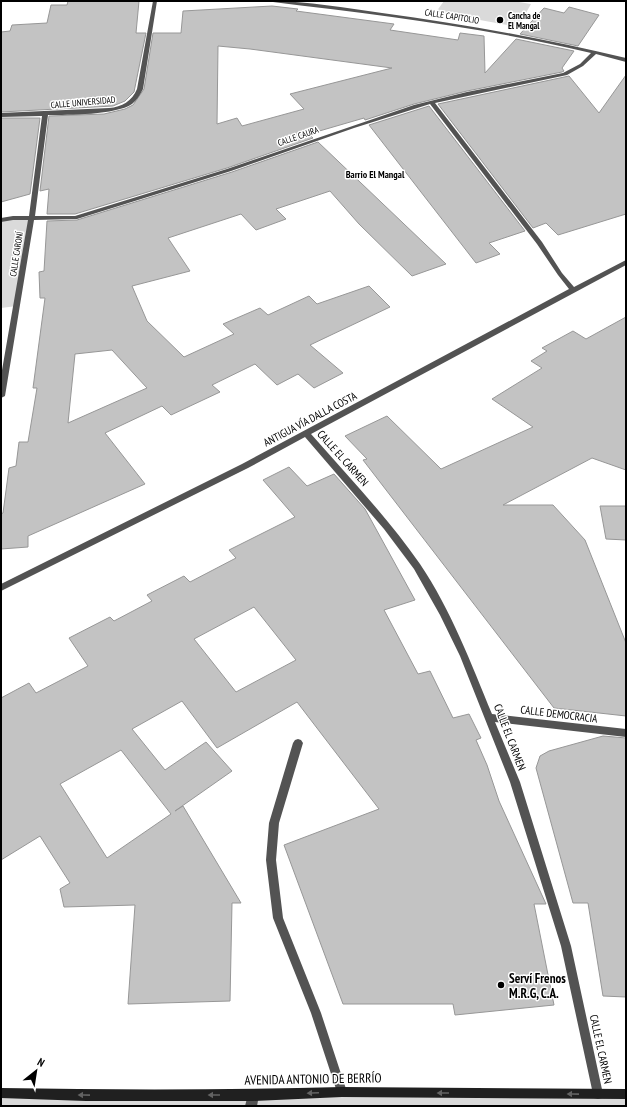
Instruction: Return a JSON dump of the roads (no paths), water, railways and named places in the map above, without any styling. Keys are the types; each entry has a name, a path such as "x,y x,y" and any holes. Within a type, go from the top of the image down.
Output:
{"street":[{"name":"CALLE UNIVERSIDAD","path":"1,115 113,110 132,102 138,95 140,89 155,1"},
{"name":"CALLE CAPITOLIO","path":"273,1 467,26 551,41 626,60"},
{"name":"CALLE CAURA","path":"1,220 13,218 75,218 104,210 229,170 380,117 431,102 565,74 574,71 584,64 595,52"},
{"path":"431,102 540,243 560,274 573,290"},
{"name":"CALLE CARONÍ","path":"1,396 31,219 45,114"},
{"name":"ANTIGUA VÍA DALLA COSTA","path":"1,588 245,466 626,262"},
{"name":"CALLE EL CARMEN","path":"306,433 388,527 417,567 444,614 464,656 490,718 520,799 566,946 598,1094"},
{"name":"CALLE DEMOCRACIA","path":"490,718 626,733"},
{"path":"298,744 274,824 271,860 278,918 316,1013 342,1092"},
{"name":"AVENIDA ANTONIO DE BERRÍO","path":"1,1093 86,1095 253,1095 342,1092 626,1094"},
{"path":"251,1106 253,1095"}],"place":[{"name":"Cancha de El Mangal","path":"500,20"},
{"name":"Serví Frenos M.R.G, C.A.","path":"501,985"}],"district":[{"name":"Barrio El Mangal","path":"375,174"}]}
